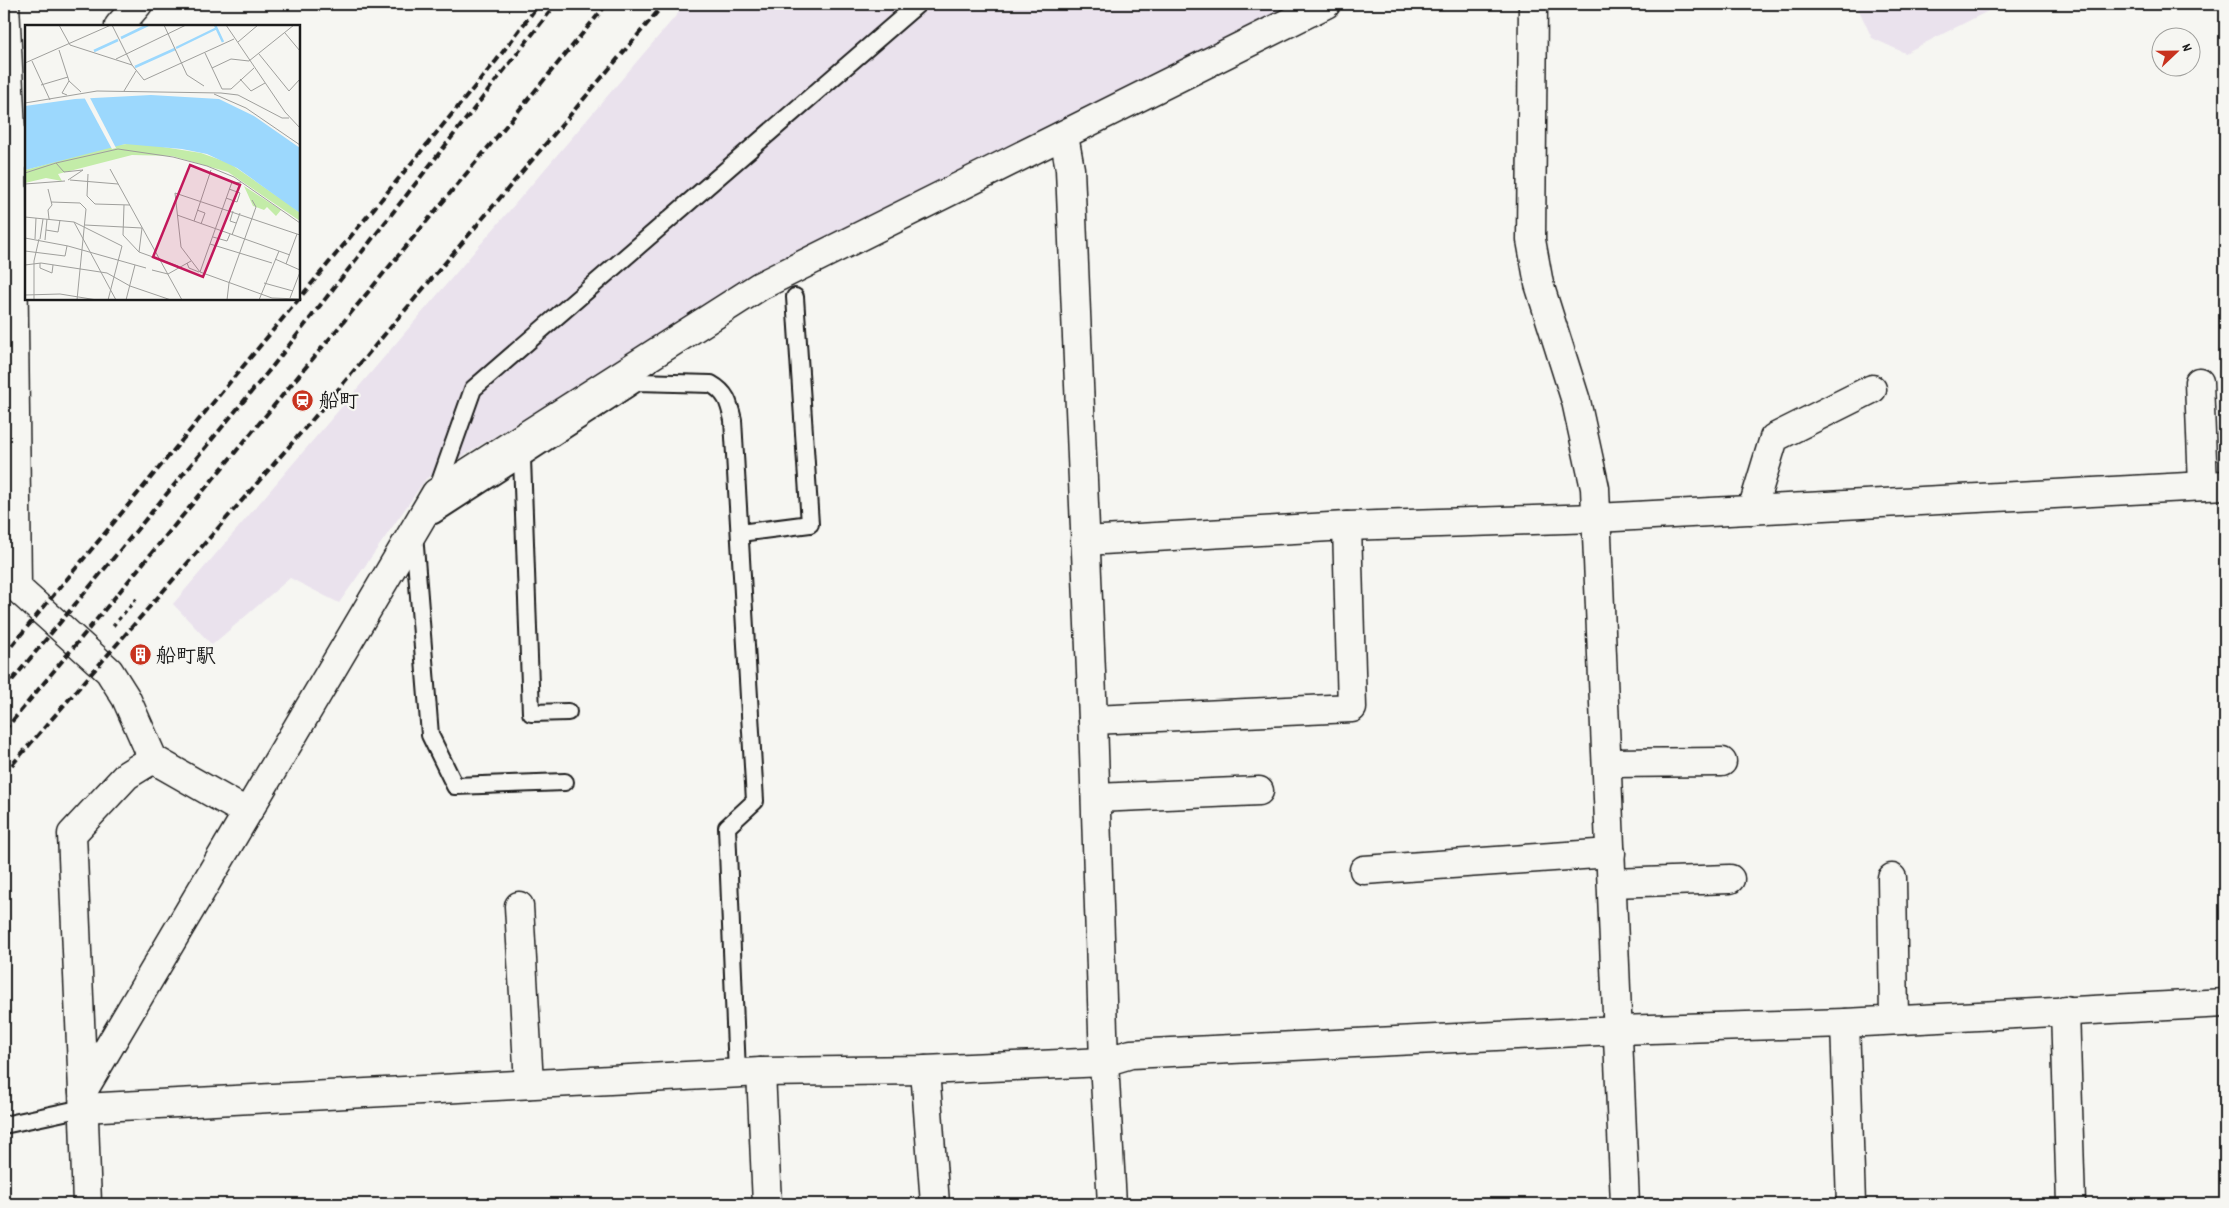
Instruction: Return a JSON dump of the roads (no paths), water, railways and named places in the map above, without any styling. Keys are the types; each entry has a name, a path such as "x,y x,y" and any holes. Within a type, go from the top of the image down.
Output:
{"street":[{"path":"5,4 14,151 10,584 109,671 126,698 153,759 246,812"},
{"path":"82,1100 246,812 424,513 760,286 1326,4"},
{"path":"1533,4 1531,240 1539,284 1576,401 1595,488 1625,1204"},
{"path":"1064,136 1070,169 1096,798 1104,1062 1112,1204"},
{"path":"1085,541 1347,526 1596,518 2214,485 2199,382"},
{"path":"1752,510 1774,438 1872,389"},
{"path":"1093,720 1352,708 1347,526"},
{"path":"87,1204 72,834 127,775 153,759"},
{"path":"1608,763 1722,762"},
{"path":"1096,798 1259,791"},
{"path":"1364,870 1611,854"},
{"path":"1892,878 1894,1020"},
{"path":"1612,883 1730,879"},
{"path":"519,906 529,1084"},
{"path":"82,1100 529,1084 749,1073 925,1070 1104,1062 1132,1054 1619,1030 1845,1023 2225,1003"},
{"path":"2065,1010 2071,1204"},
{"path":"1845,1023 1851,1204"},
{"path":"925,1070 934,1204"},
{"path":"749,1073 767,1204"}],"lane":[{"path":"564,782 455,786 430,735 424,513 473,389 918,4"},
{"path":"740,533 810,524 795,297"},
{"path":"424,513 434,515 638,382 710,384 720,389 729,401 733,420 755,801 727,827 749,1073"},
{"path":"522,458 531,713 568,712"},
{"path":"4,1125 82,1100"}],"railway":[{"path":"300,298 496,61 539,4"},
{"path":"4,690 272,367 556,4"},
{"path":"4,731 607,4"},
{"path":"4,774 319,412 664,4"},
{"path":"4,655 298,300"}],"place":[{"name":"船町","path":"303,400"},
{"name":"船町駅","path":"140,655"}]}
